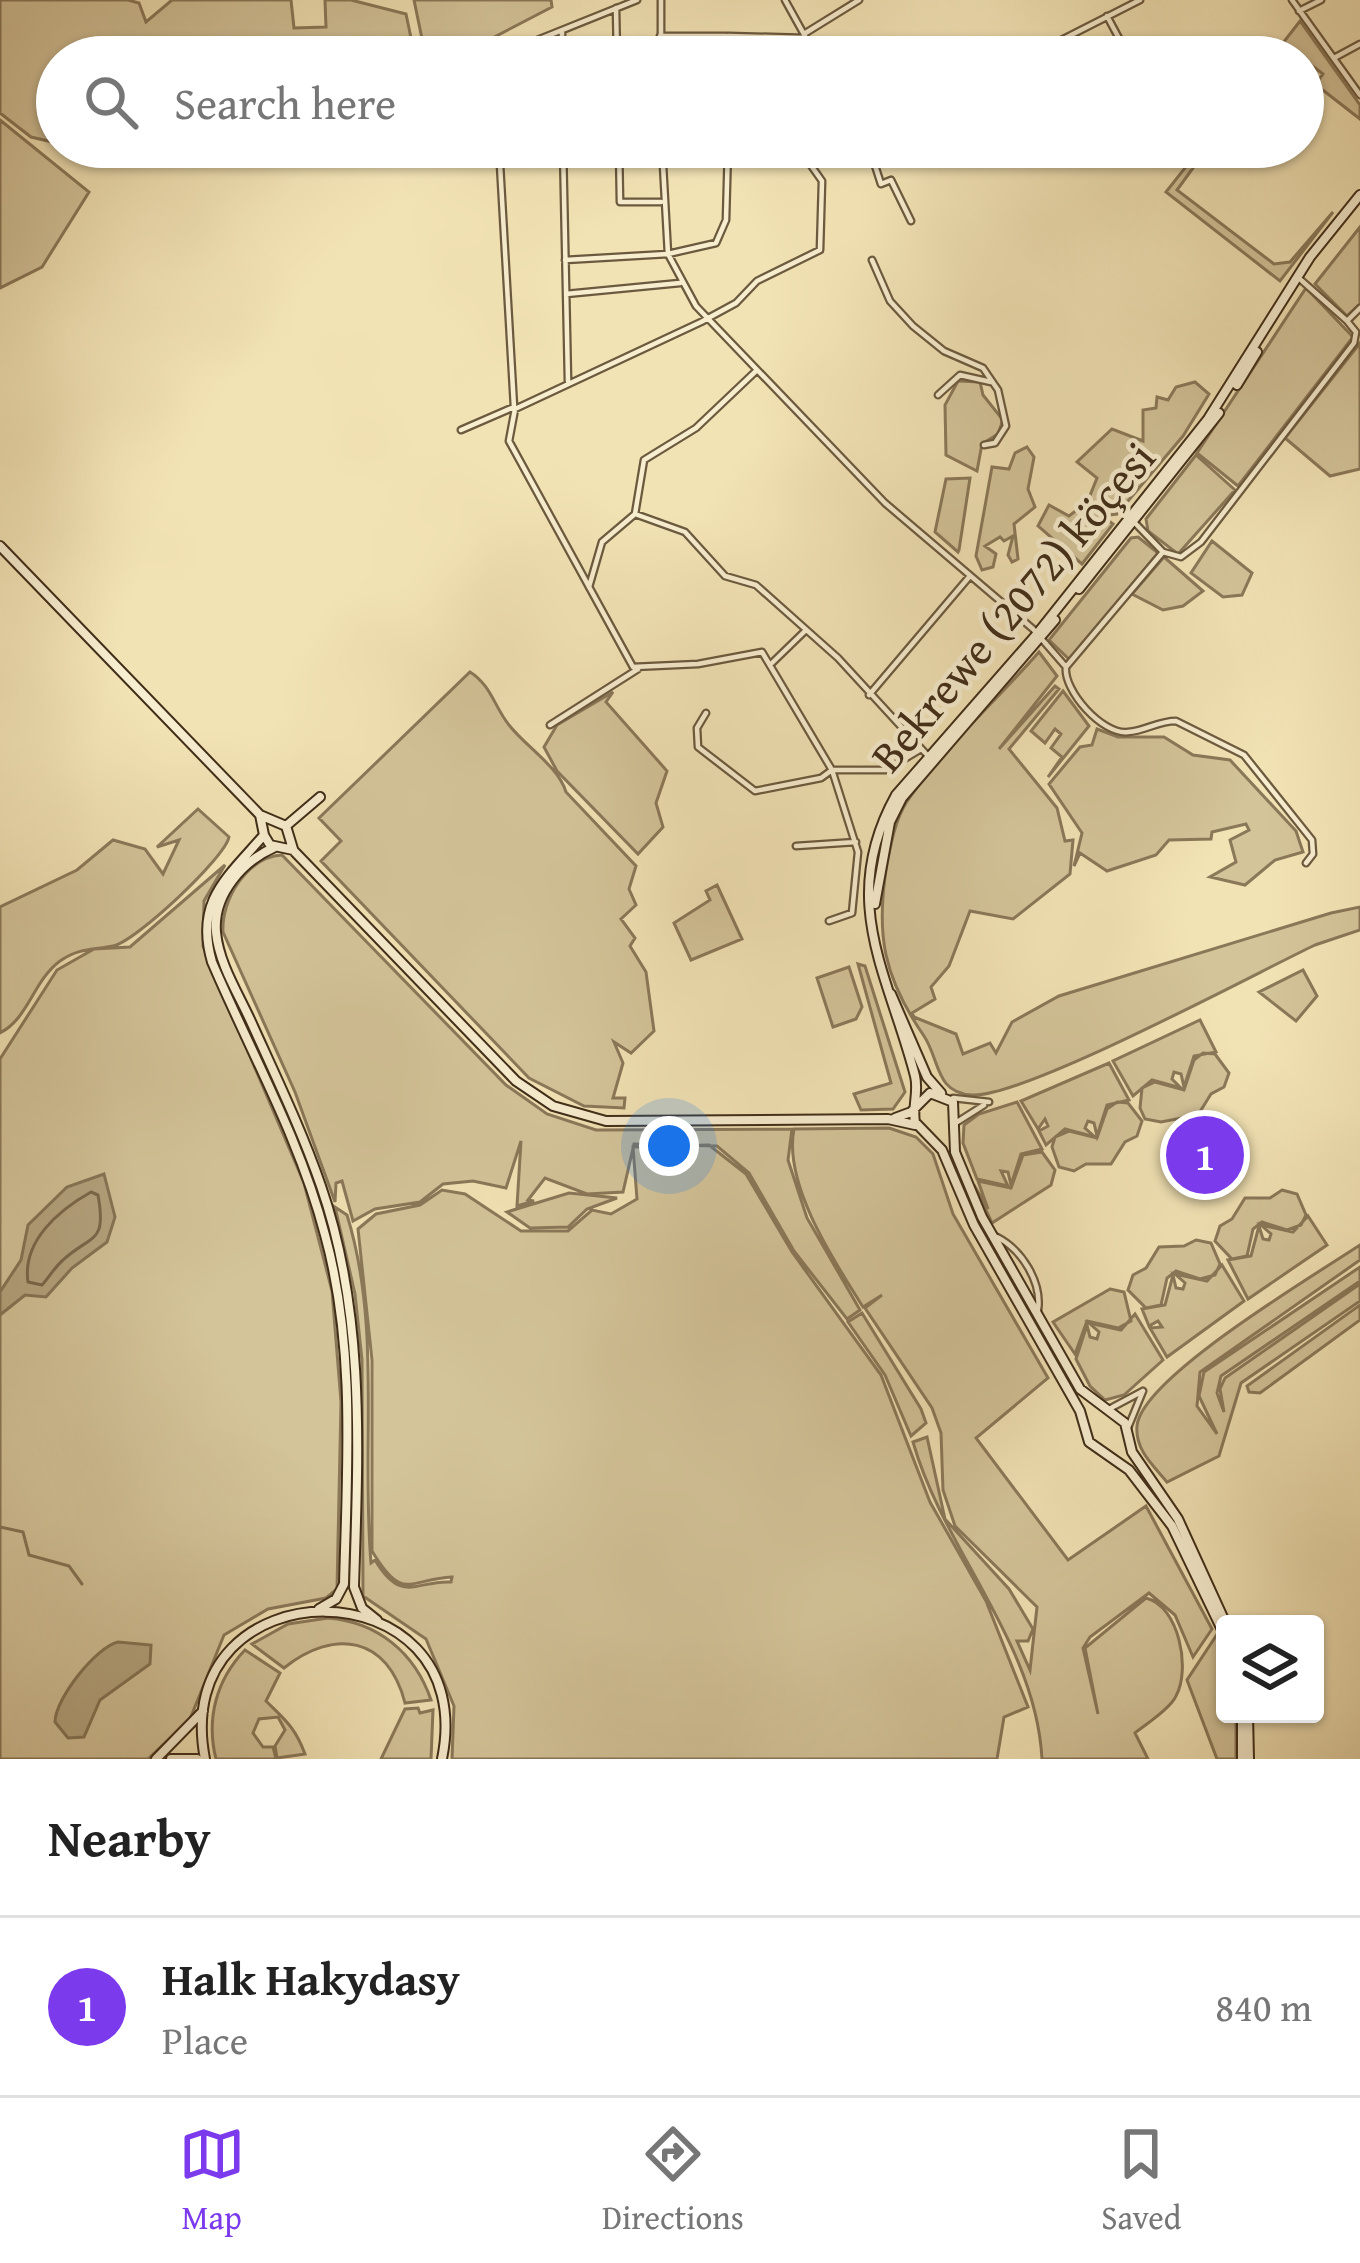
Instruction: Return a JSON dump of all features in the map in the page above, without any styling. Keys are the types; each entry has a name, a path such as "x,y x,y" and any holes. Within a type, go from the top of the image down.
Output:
{"main road":[{"name":"Bekrewe (2072) köçesi","path":"916,1126 915,1076 872,947 869,906 884,820 896,795 1039,636 1231,396 1301,280 1360,199"},
{"name":"Bekrewe (2072) köçesi","path":"1039,636 1217,406 1310,257 1360,199"},
{"path":"0,546 260,815 278,846 293,850"},
{"name":"Bekrewe (2072) köçesi","path":"928,756 890,822 873,925 892,994 929,1082 956,1109 957,1159 992,1234 1080,1389 1106,1412 1120,1417 1135,1458 1178,1519 1222,1615"},
{"path":"320,797 278,846 254,860 226,890 216,933 314,1166 341,1255 355,1358 354,1587 362,1608 411,1645 435,1681 445,1722 442,1759"},
{"path":"267,829 288,831"},
{"path":"171,1759 201,1759 204,1710 219,1669 248,1636 276,1618 319,1609 339,1596 344,1584 346,1390 337,1287 306,1173 212,962 206,932 218,884 267,829"},
{"path":"288,831 293,850 508,1072 553,1106 606,1121 888,1119 907,1114 927,1094 945,1095"},
{"path":"888,1119 916,1126 942,1150 974,1225 1087,1428 1091,1445 1129,1470 1172,1526 1216,1617"},
{"path":"925,1133 943,1134 954,1124"},
{"path":"1087,1428 1106,1412"},
{"path":"1107,1453 1121,1448 1127,1432"},
{"path":"319,1609 376,1620"},
{"path":"156,1759 204,1710"},
{"path":"1245,1723 1246,1759"}],"street":[{"path":"551,36 638,0"},
{"path":"661,0 661,36 805,36 859,0"},
{"path":"785,0 805,36"},
{"path":"1292,0 1318,36"},
{"path":"1299,10 1321,0"},
{"path":"1068,36 1137,1"},
{"path":"616,8 617,36"},
{"path":"1107,16 1118,36"},
{"path":"1324,44 1360,94"},
{"path":"1334,58 1360,44"},
{"path":"461,430 514,406 500,168"},
{"path":"563,168 568,383"},
{"path":"619,168 620,202 662,202"},
{"path":"662,168 668,254 680,283 706,319 885,503 1039,636 1066,667 1069,688 1108,728 1128,733 1176,721 1240,752 1312,840 1313,854 1306,862"},
{"path":"565,260 668,254 722,237 727,168"},
{"path":"638,670 512,452 508,434 515,409 706,319 736,303 757,280 820,250 822,181 813,168"},
{"path":"875,168 881,184 891,180 911,221"},
{"path":"872,260 900,313 944,351 980,365 991,382 1006,423 998,440 984,445"},
{"path":"1133,521 1163,552 1185,556 1201,542 1354,343 1356,332 1347,321 1301,280"},
{"path":"566,294 680,283"},
{"path":"1347,321 1360,308"},
{"path":"590,587 602,542 635,514 644,460 696,428 756,370"},
{"path":"938,395 960,375 991,382"},
{"path":"635,514 688,534 722,574 756,585 928,756 878,771 832,770 821,778 755,791 698,748 697,728 706,713"},
{"path":"1066,667 1163,552"},
{"path":"868,696 970,575"},
{"path":"772,663 806,630"},
{"path":"550,725 638,670 756,652 772,663 832,770 837,799 856,842 853,910 829,922"},
{"path":"796,846 856,842"},
{"path":"945,1095 988,1102 954,1124"},
{"path":"1106,1412 1143,1391 1127,1432"}],"shaded area":[{"path":"0,0 128,0 139,3 146,22 172,0 291,0 294,28 326,27 325,0 351,0 406,14 411,36 36,36 36,138 0,113"},
{"path":"414,0 551,0 552,7 496,36 421,36"},
{"path":"1300,21 1311,36 1288,36"},
{"path":"1324,55 1360,105 1360,119 1324,91"},
{"path":"0,120 36,149 36,168 59,168 89,192 42,267 0,288"},
{"path":"1185,168 1193,168 1177,190 1274,264 1290,262 1333,212 1280,281 1166,192"},
{"path":"1360,227 1360,304 1347,316 1315,284"},
{"path":"1306,288 1353,337 1238,486 1197,453"},
{"path":"1360,343 1360,469 1330,476 1285,438"},
{"path":"958,381 980,382 983,395 1003,420 998,434 982,444 977,471 946,455 945,405"},
{"path":"1195,382 1209,394 1183,436 1117,514 1110,515 1089,498 1097,478 1077,462 1112,429 1143,441 1143,410 1156,408 1157,397 1168,400 1176,387"},
{"path":"1027,447 1034,457 1028,489 1035,507 1014,524 1018,559 1012,562 1008,555 1013,536 1004,541 1000,537 985,546 996,554 993,567 982,570 976,556 992,467 1009,469 1015,453"},
{"path":"1196,455 1235,490 1178,554 1148,531 1146,519"},
{"path":"970,478 958,552 935,532 946,479"},
{"path":"1086,503 1113,524 1082,564 1038,526 1049,505 1069,516"},
{"path":"1138,537 1158,553 1070,660 1049,640 1131,538"},
{"path":"1212,541 1252,573 1242,595 1223,597 1191,573"},
{"path":"1164,557 1203,591 1183,606 1163,610 1132,594"},
{"path":"1039,652 1057,676 999,749 1055,686 1059,689 1009,749 1057,808 1065,841 1073,840 1070,874 1013,919 970,911 949,966 931,987 935,999 912,1013 914,1017 956,1034 963,1054 990,1043 996,1053 1012,1022 1059,996 1360,907 1360,930 1315,945 1087,1057 999,1091 972,1095 945,1082 892,975 882,913 887,864 899,817 920,783"},
{"path":"470,672 566,792 636,866 629,889 636,905 621,919 635,938 630,946 646,972 654,1031 631,1053 614,1042 623,1063 613,1098 625,1098 624,1108 584,1106 529,1078 321,861 341,841 319,818"},
{"path":"1063,691 1089,726 1048,777 1062,757 1051,748 1061,734 1055,729 1045,743 1031,731"},
{"path":"613,692 606,702 667,771 656,803 663,827 638,854 557,771 544,747 557,725"},
{"path":"1097,729 1118,737 1164,737 1193,755 1230,760 1296,831 1303,852 1275,860 1245,885 1210,877 1236,862 1230,840 1249,830 1246,824 1212,832 1211,839 1169,840 1156,855 1107,871 1080,853 1074,866 1082,833 1049,784 1080,747 1092,745"},
{"path":"198,809 229,837 212,862 124,941 60,961 18,1018 0,1033 0,907 77,870 113,840 145,849 163,874 179,840 157,847"},
{"path":"282,855 506,1085 547,1114 596,1130 792,1129 788,1160 807,1218 860,1310 847,1319 794,1251 749,1173 717,1146 634,1144 623,1192 587,1194 545,1178 528,1200 534,1201 517,1206 521,1141 506,1188 473,1181 443,1184 420,1202 375,1209 353,1221 342,1181 336,1183 335,1202 295,1092 223,932 226,907 239,882 258,863"},
{"path":"225,865 204,901 203,946 304,1183 332,1291 341,1402 337,1589 326,1598 268,1609 224,1635 190,1719 148,1759 0,1759 0,1059 57,970 94,949 130,947"},
{"path":"717,885 742,939 691,960 674,923 710,900 706,891"},
{"path":"858,964 865,966 905,1092 893,1109 861,1110 854,1094 891,1083"},
{"path":"849,967 862,1007 856,1019 833,1027 817,978"},
{"path":"1303,970 1317,996 1296,1021 1259,992"},
{"path":"1200,1020 1216,1052 1194,1056 1184,1087 1181,1074 1174,1072 1172,1079 1181,1088 1152,1080 1133,1096 1113,1061"},
{"path":"1203,1053 1215,1054 1229,1073 1224,1087 1211,1094 1198,1115 1161,1122 1145,1119 1140,1108 1142,1088 1155,1082 1184,1090 1194,1060"},
{"path":"1109,1063 1129,1100 1107,1105 1097,1136 1094,1123 1088,1121 1085,1128 1095,1137 1065,1129 1046,1145 1039,1131 1048,1126 1045,1119 1038,1129 1021,1101"},
{"path":"1017,1102 1042,1149 1021,1154 1011,1185 1008,1172 1001,1171 1008,1186 977,1179 963,1143 964,1125 979,1114"},
{"path":"1117,1102 1128,1103 1142,1121 1137,1136 1125,1142 1111,1164 1086,1164 1074,1171 1059,1167 1052,1147 1055,1137 1069,1131 1097,1138 1107,1109"},
{"path":"889,1128 916,1137 933,1154 953,1214 1048,1378 976,1438 1068,1560 1146,1506 1212,1629 1193,1657 1175,1615 1149,1593 1090,1637 1083,1648 1098,1714 1085,1648 1146,1598 1167,1613 1179,1640 1182,1670 1173,1701 1135,1733 1148,1759 1042,1759 1024,1676 945,1521 913,1442 927,1437 945,1519 1009,1589 1033,1629 1028,1641 1017,1641 1030,1670 1037,1607 955,1526 943,1490 941,1433 932,1408 865,1308 882,1295 863,1307 803,1197 796,1174 794,1129"},
{"path":"709,1145 746,1174 792,1252 881,1375 930,1502 986,1601 1028,1707 1004,1717 997,1759 452,1759 454,1706 426,1639 363,1596 362,1360 355,1294 335,1207 347,1215 364,1301 371,1563 375,1560 402,1586 451,1582 452,1577 400,1583 372,1551 372,1360 358,1229 376,1214 420,1205 442,1190 465,1194 521,1231 568,1231 592,1210 611,1214 637,1199 633,1147"},
{"path":"1042,1152 1055,1170 1051,1185 992,1223 974,1185 988,1209 978,1181 1011,1188 1023,1155"},
{"path":"1282,1190 1297,1194 1306,1215 1301,1225 1287,1230 1262,1222 1253,1229 1247,1256 1232,1259 1215,1241 1220,1226 1232,1219 1245,1198 1270,1198"},
{"path":"569,1193 617,1198 587,1209 568,1227 530,1228 507,1212"},
{"path":"1308,1216 1327,1245 1248,1299 1228,1260 1251,1256 1259,1226 1263,1239 1269,1240 1271,1234 1261,1225 1293,1232"},
{"path":"1196,1240 1211,1243 1220,1264 1215,1275 1200,1279 1176,1271 1167,1278 1161,1305 1146,1308 1128,1290 1133,1275 1146,1268 1159,1247 1184,1246"},
{"path":"1360,1245 1360,1260 1200,1372 1197,1406 1217,1434 1199,1396 1204,1372 1360,1267 1360,1281 1221,1376 1217,1393 1224,1412 1220,1389 1225,1378 1360,1284 1360,1301 1241,1383 1219,1456 1167,1482 1139,1442 1137,1426 1146,1406 1197,1356"},
{"path":"1222,1265 1244,1301 1167,1357 1150,1328 1162,1327 1158,1321 1149,1326 1142,1309 1165,1305 1173,1275 1176,1288 1183,1289 1185,1283 1175,1274 1207,1281"},
{"path":"1110,1289 1124,1292 1131,1321 1118,1328 1087,1321 1075,1354 1053,1322"},
{"path":"1360,1305 1360,1320 1260,1393 1249,1392 1247,1386"},
{"path":"862,1313 921,1409 926,1423 911,1436 885,1375 848,1322"},
{"path":"1135,1314 1163,1360 1124,1395 1105,1400 1090,1386 1076,1359 1087,1325 1090,1337 1097,1339 1099,1332 1089,1323 1121,1330"},
{"path":"328,1618 363,1626 392,1643 415,1668 431,1700 405,1703 386,1664 357,1645 322,1647 284,1668 252,1644 288,1624"},
{"path":"1216,1636 1216,1723 1236,1723 1236,1759 1217,1759 1187,1680"},
{"path":"245,1650 280,1673 266,1701 294,1731 305,1754 277,1758 275,1746 285,1730 278,1717 259,1719 253,1733 263,1747 273,1747 276,1759 216,1759 212,1729 216,1701 227,1674"},
{"path":"418,1708 420,1713 433,1710 431,1759 381,1759 405,1709"}],"water":[{"path":"104,1174 115,1217 107,1242 72,1268 46,1297 25,1295 0,1315 0,1292 21,1260 28,1225 67,1187"},
{"path":"118,1642 151,1645 150,1664 100,1700 84,1737 68,1738 55,1722 62,1700 88,1663"}],"waterway":[{"path":"0,1527 23,1532 29,1555 69,1566 82,1584"}],"place":[{"name":"Halk Hakydasy","path":"1205,1155"}]}
